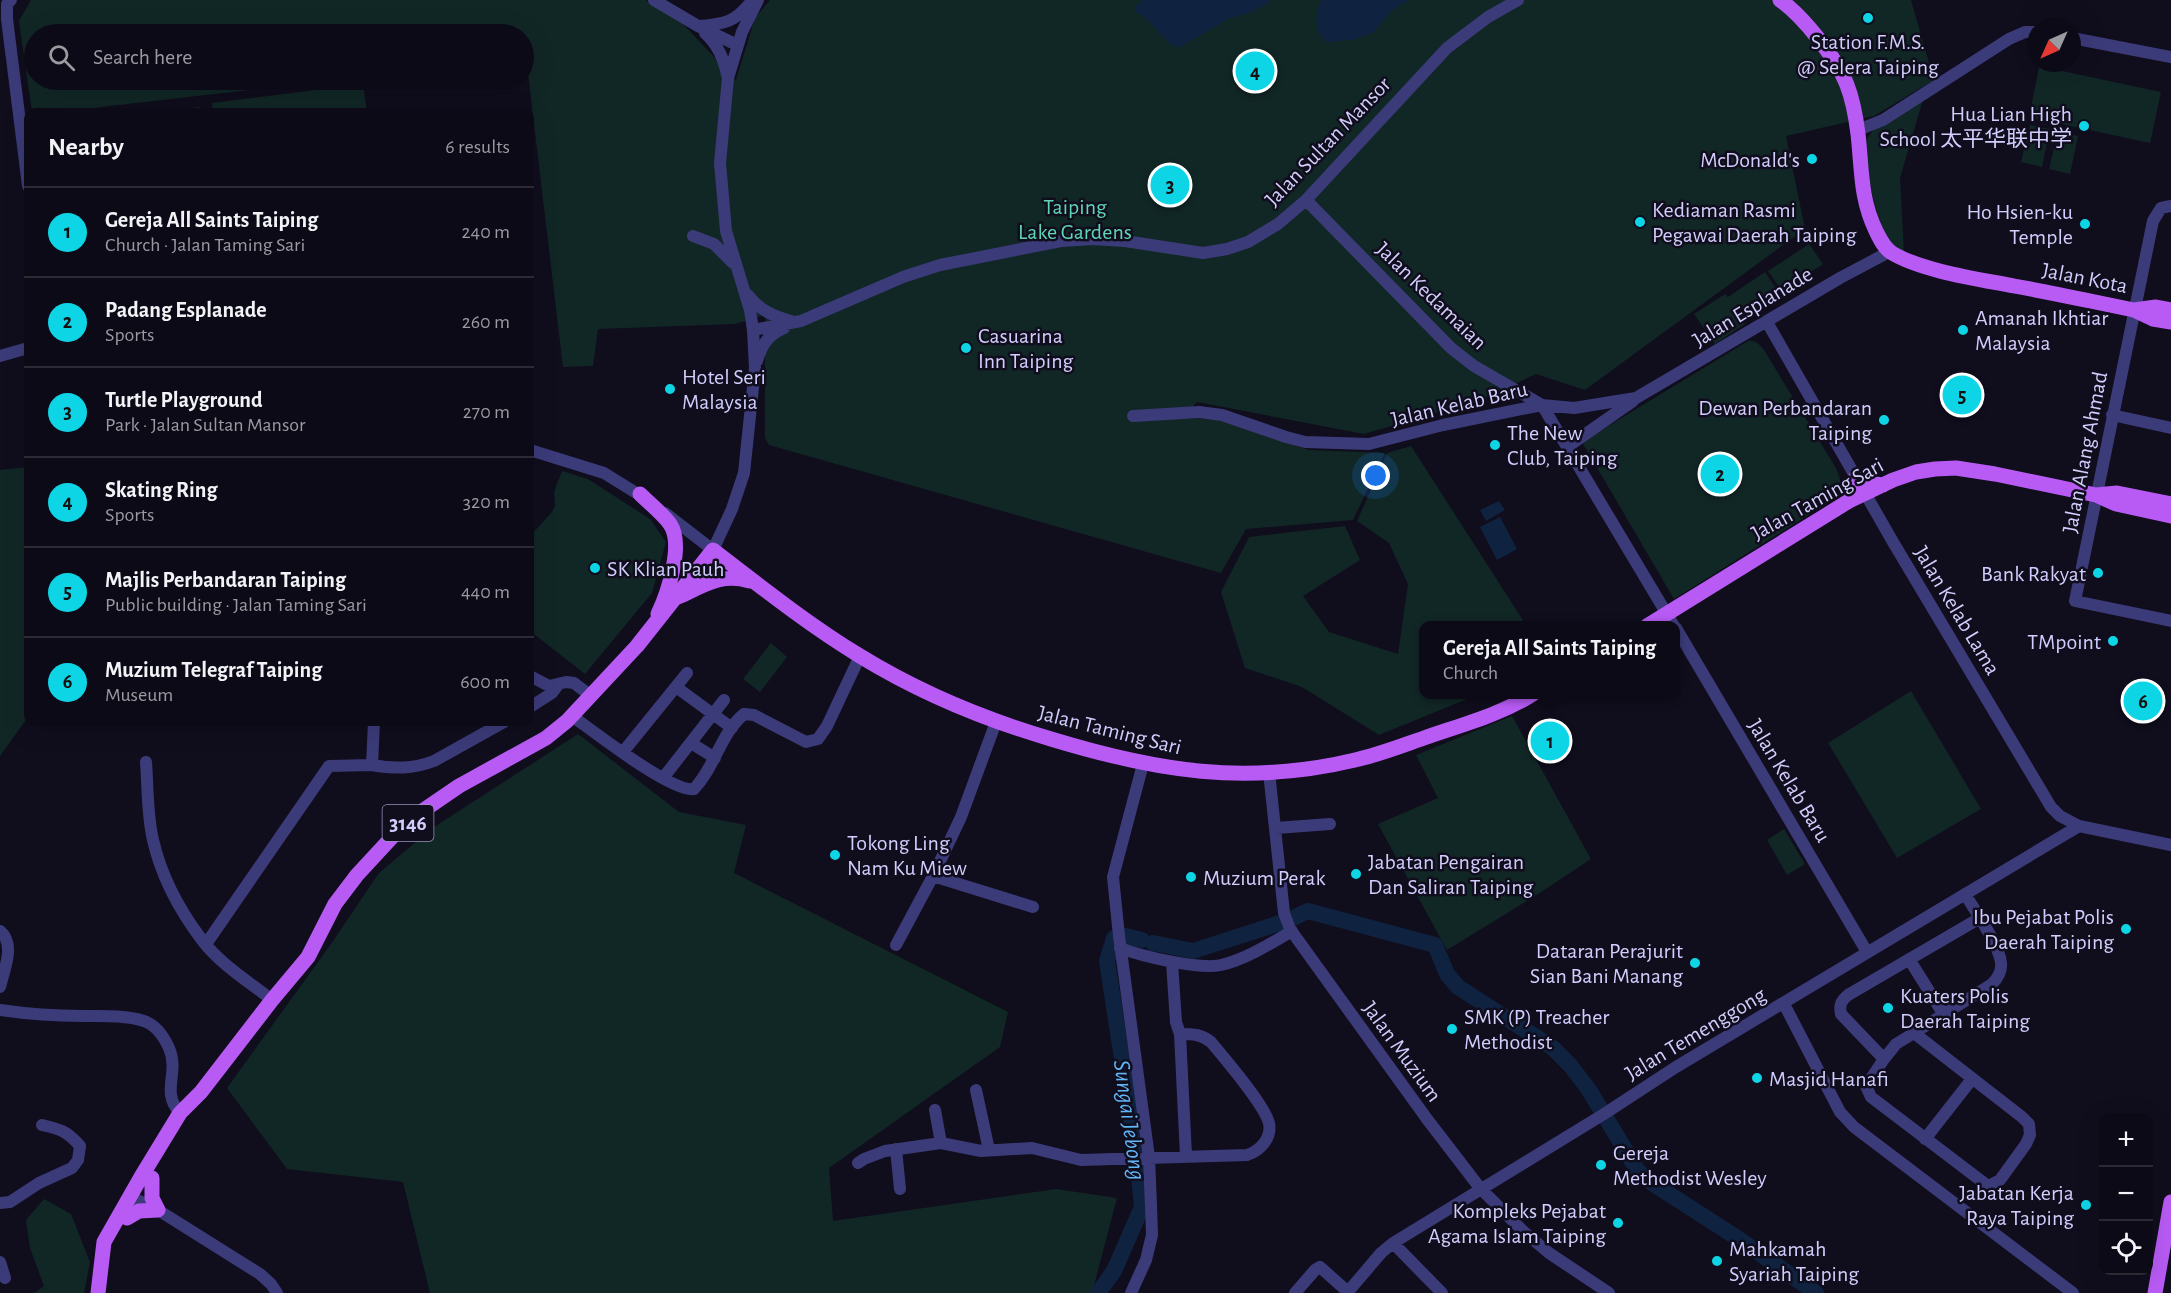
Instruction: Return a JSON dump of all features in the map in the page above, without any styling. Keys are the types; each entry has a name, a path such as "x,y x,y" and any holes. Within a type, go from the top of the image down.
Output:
{"main road":[{"path":"1791,3 1834,61 1851,99 1858,130 1861,186 1881,241 1889,252"},
{"name":"Jalan Kota","path":"1889,252 1962,276 2134,310 2171,322"},
{"name":"Jalan Kota","path":"2134,310 2156,307 2171,310"},
{"name":"Jalan Taming Sari","path":"1673,621 1849,501 1916,472 1956,468 2017,478 2096,495 2116,504 2171,516"},
{"path":"1849,501 1855,488 1856,477 1867,483 1883,485"},
{"name":"Jalan Taming Sari","path":"2096,495 2117,493 2171,504"},
{"path":"640,494 669,524 675,534 677,546 662,605 654,625"},
{"name":"Jalan Taming Sari","path":"713,550 860,657 928,693 996,722 1087,750 1143,764 1207,772 1269,772 1318,768 1356,760 1491,715 1523,699"},
{"name":"3146","path":"98,1293 103,1255 111,1247 130,1203 183,1115 308,957 335,904 357,875 394,835 418,814 443,796 546,738 572,716 654,625 713,550"},
{"path":"676,598 720,579 736,577 757,584"},
{"name":"3146","path":"130,1203 152,1178 183,1115"},
{"path":"130,1203 139,1211 158,1210 152,1198 152,1178"},
{"path":"2155,1293 2171,1202"}],"street":[{"path":"654,0 698,26 737,45"},
{"path":"698,26 728,22 740,16 752,0"},
{"path":"534,451 588,466 621,482 713,550 732,509 744,472 755,368 753,330 744,289 726,231 720,164 728,78 737,45 758,0"},
{"name":"Jalan Sultan Mansor","path":"796,322 820,314 903,277 940,265 1061,241 1093,239 1125,241 1203,253 1227,249 1248,242 1267,231 1306,200 1447,48 1488,17 1518,0"},
{"path":"6,2 24,154"},
{"path":"698,26 719,49 725,61 728,78"},
{"path":"1858,130 1883,120 2009,39 2027,32"},
{"path":"2081,40 2171,57"},
{"name":"Jalan Kedamaian","path":"1306,200 1451,348 1474,366 1542,405"},
{"name":"Jalan Alang Ahmad","path":"2166,207 2153,221 2075,601 2171,621"},
{"path":"693,236 719,247 735,266"},
{"name":"Jalan Esplanade","path":"1567,447 1636,398 1840,278 1889,252"},
{"path":"744,289 766,312 796,322"},
{"path":"753,330 796,322"},
{"path":"755,368 764,341 773,333 796,322"},
{"name":"Jalan Kelab Lama","path":"1767,322 2050,807 2060,816 2079,826 2171,845"},
{"path":"0,356 24,349"},
{"name":"Jalan Esplanade","path":"1542,405 1574,408 1636,398"},
{"name":"Jalan Kelab Baru","path":"1133,416 1199,412 1222,415 1286,437 1305,441 1369,444 1443,425 1542,405 1671,621"},
{"path":"2112,415 2171,428"},
{"name":"Jalan Kelab Baru","path":"1680,636 1867,952"},
{"path":"572,716 663,778 687,790 694,789 715,758 736,720 744,714 754,715 806,742 818,739 827,726 860,657"},
{"path":"623,752 687,673"},
{"path":"534,678 549,686 566,682 574,683 591,696"},
{"path":"534,704 552,693 558,685"},
{"path":"676,687 732,728"},
{"path":"663,778 724,700"},
{"path":"896,945 961,818 996,722"},
{"path":"372,765 374,726"},
{"path":"206,944 329,766 372,765 408,768 423,765 497,726"},
{"path":"691,743 715,758"},
{"path":"146,762 153,839 161,867 173,893 206,944 226,964 272,1000"},
{"path":"1131,1293 1146,1260 1152,1235 1149,1158 1120,948 1113,877 1143,764"},
{"name":"Jalan Muzium","path":"1269,772 1284,913 1292,931 1413,1100 1480,1188 1524,1232 1549,1253 1609,1293"},
{"path":"1276,828 1330,824"},
{"name":"Jalan Temenggong","path":"1348,1293 1381,1253 1393,1243 1604,1114 1676,1067 2079,826"},
{"path":"933,876 1033,908"},
{"path":"1914,1033 2029,1124 2030,1135 2026,1144 2001,1180 1988,1186 1982,1183 1871,1097 1867,1091 1867,1082 1896,1044 1992,984 2000,976 2001,963 1980,918 1965,894"},
{"path":"1884,1059 1841,1014 1839,1007 1848,995 1980,918"},
{"path":"0,931 6,936 9,950 0,987"},
{"path":"1120,948 1172,962 1219,966 1262,949 1292,931"},
{"path":"1909,959 1944,1015"},
{"path":"1172,962 1176,1022 1180,1034 1186,1156"},
{"path":"1784,1004 1840,1112 1854,1127 2073,1293"},
{"path":"0,1010 32,1014 99,1016 146,1022 164,1038 170,1050 173,1077 169,1091 170,1098 183,1115"},
{"path":"858,1163 885,1151 941,1143 981,1151 1032,1148 1081,1160 1254,1153 1264,1143 1269,1125 1259,1105 1211,1042 1203,1036 1180,1034"},
{"path":"1925,1139 1972,1079"},
{"path":"976,1090 988,1150"},
{"path":"935,1110 941,1143"},
{"path":"0,1203 10,1202 39,1183 63,1173 72,1168 78,1160 80,1146 73,1138 63,1130 42,1125"},
{"path":"896,1149 900,1189"},
{"path":"158,1210 260,1274 277,1293"},
{"path":"1393,1243 1442,1293"},
{"path":"0,1262 5,1278"},
{"path":"1295,1293 1320,1267 1348,1293"}],"green space":[{"name":"Taiping Lake Gardens","path":"31,0 646,0 682,23 736,80 755,18 770,0 1911,0 1934,80 1874,116 1786,136 1805,229 1585,390 1536,374 1480,400 1364,434 1197,402 1182,418 1220,420 1309,450 1385,453 1353,520 1246,529 1221,573 769,445 765,438 765,315 735,324 598,329 593,366 563,367 534,108 532,108 530,90 534,90 534,24 24,24 24,56 19,21"},
{"path":"2038,72 2067,72 2161,92 2150,143 2029,117"},
{"name":"Taiping Lake Gardens","path":"29,90 249,90 93,108 31,108"},
{"path":"315,90 364,90 366,108 213,108 212,103"},
{"path":"1924,96 1900,178 1904,254 1893,246 1881,228 1862,155 1867,139 1875,127"},
{"path":"2030,125 2050,129 2042,167 2021,162"},
{"path":"2058,131 2078,136 2070,174 2049,169"},
{"path":"1809,244 1823,264 1782,291 1768,271"},
{"path":"1765,272 1779,293 1742,318 1745,324 1715,344 1694,314 1725,294 1728,297"},
{"path":"1748,341 1757,343 1764,350 1836,468 1841,488 1839,496 1674,599 1582,442"},
{"path":"1411,446 1523,621 1419,621 1419,699 1467,699 1379,735 1302,687 1245,668 1221,592 1249,537 1345,526 1360,560 1303,596 1329,632 1398,654 1408,584 1389,543 1357,521 1387,453"},
{"path":"24,467 24,723 0,756 0,470"},
{"name":"SK Klian Pauh","path":"562,471 588,479 650,519 666,542 652,593 585,674 534,634 534,532 552,512 555,506 554,492"},
{"path":"771,643 787,657 760,692 743,679"},
{"path":"1911,691 1981,809 1897,858 1828,743"},
{"path":"1512,716 1591,859 1447,950 1378,824 1438,798 1416,755"},
{"path":"578,734 679,812 746,825 734,873 1008,1012 1000,1047 829,1168 833,1221 1056,1189 1117,1198 1092,1293 430,1293 403,1182 287,1169 227,1088 379,873 431,829"},
{"path":"1784,829 1805,864 1787,875 1767,840"},
{"path":"44,1199 71,1214 90,1262 84,1293 34,1293 44,1286 30,1248 26,1220"}],"water":[{"path":"1143,0 1270,0 1270,3 1249,13 1230,18 1180,47 1171,45 1145,17 1137,13 1134,7"},
{"path":"1321,0 1409,0 1392,10 1374,32 1352,40 1327,42 1319,33 1316,22"},
{"path":"1499,501 1505,510 1486,521 1480,510"},
{"path":"1500,517 1517,549 1497,560 1480,527"}],"waterway":[{"name":"Sungai Jebong","path":"1293,918 1308,911 1435,945 1447,974 1458,987 1553,1048 1570,1065 1589,1090 1638,1171 1652,1183 1739,1239 1816,1293"},
{"name":"Sungai Jebong","path":"1153,943 1193,951 1283,922"},
{"name":"Sungai Jebong","path":"1121,935 1142,940"},
{"name":"Sungai Jebong","path":"1098,1293 1114,1271 1142,1207 1137,1157 1107,961 1114,938"}],"place":[{"name":"Station F.M.S. @ Selera Taiping","path":"1868,18"},
{"name":"Skating Ring","path":"1255,71"},
{"name":"Hua Lian High School 太平华联中学","path":"2084,126"},
{"name":"McDonald's","path":"1812,159"},
{"name":"Turtle Playground","path":"1170,185"},
{"name":"Kediaman Rasmi Pegawai Daerah Taiping","path":"1640,222"},
{"name":"Ho Hsien-ku Temple","path":"2085,224"},
{"name":"Amanah Ikhtiar Malaysia","path":"1963,330"},
{"name":"Casuarina Inn Taiping","path":"966,348"},
{"name":"Hotel Seri Malaysia","path":"670,389"},
{"name":"Majlis Perbandaran Taiping","path":"1962,395"},
{"name":"Dewan Perbandaran Taiping","path":"1884,420"},
{"name":"The New Club, Taiping","path":"1495,445"},
{"name":"Padang Esplanade","path":"1720,474"},
{"name":"SK Klian Pauh","path":"595,568"},
{"name":"Bank Rakyat","path":"2098,573"},
{"name":"TMpoint","path":"2113,641"},
{"name":"Muzium Telegraf Taiping","path":"2143,701"},
{"name":"Gereja All Saints Taiping","path":"1550,741"},
{"name":"Tokong Ling Nam Ku Miew","path":"835,855"},
{"name":"Jabatan Pengairan Dan Saliran Taiping","path":"1356,874"},
{"name":"Muzium Perak","path":"1191,877"},
{"name":"Ibu Pejabat Polis Daerah Taiping","path":"2126,929"},
{"name":"Dataran Perajurit Sian Bani Manang","path":"1695,963"},
{"name":"Kuaters Polis Daerah Taiping","path":"1888,1008"},
{"name":"SMK (P) Treacher Methodist","path":"1452,1029"},
{"name":"Masjid Hanafi","path":"1757,1078"},
{"name":"Gereja Methodist Wesley","path":"1601,1165"},
{"name":"Jabatan Kerja Raya Taiping","path":"2086,1205"},
{"name":"Kompleks Pejabat Agama Islam Taiping","path":"1618,1223"},
{"name":"Mahkamah Syariah Taiping","path":"1717,1261"}]}
